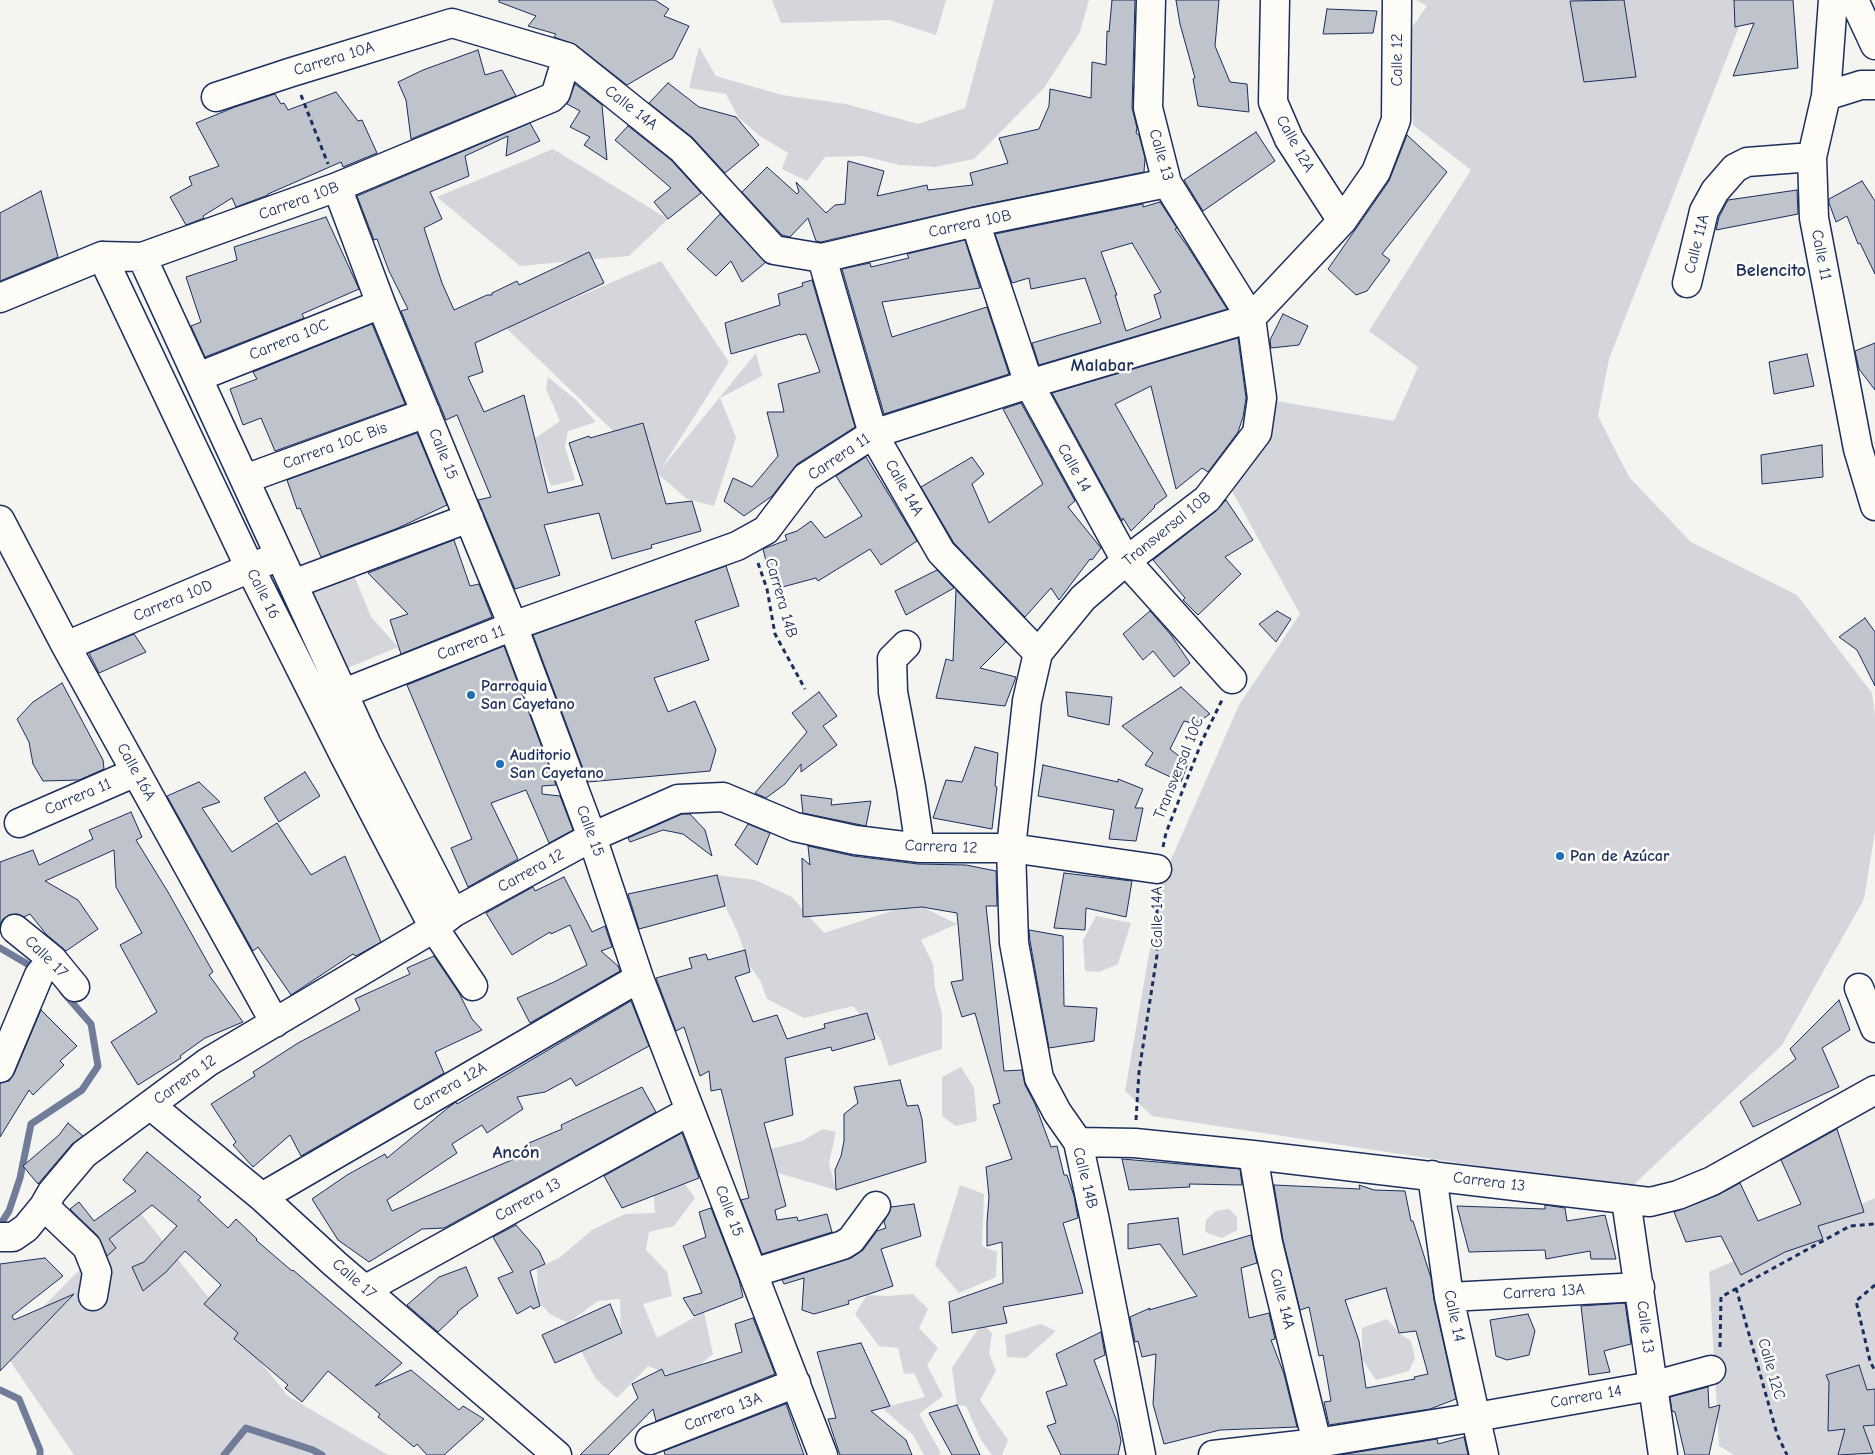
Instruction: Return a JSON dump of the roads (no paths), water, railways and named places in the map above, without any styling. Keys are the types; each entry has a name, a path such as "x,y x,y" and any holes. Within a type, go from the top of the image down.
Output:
{"street":[{"name":"Calle 13","path":"1151,0 1148,108 1167,183 1251,318"},
{"name":"Calle 12A","path":"1275,0 1273,102 1289,139 1342,221"},
{"name":"Calle 12","path":"1342,221 1376,172 1396,120 1397,0"},
{"name":"Calle 11","path":"1833,0 1826,96 1812,157 1814,218 1858,449 1875,506"},
{"path":"1854,0 1875,45"},
{"name":"Calle 14A","path":"452,23 566,57 682,149 774,250"},
{"name":"Carrera 10A","path":"216,97 452,23"},
{"name":"Carrera 10B","path":"0,298 102,256 142,257 337,187 551,98 556,93 566,57"},
{"path":"1826,96 1861,85 1875,85"},
{"name":"Calle 11A","path":"1687,283 1704,211 1715,191 1735,168 1747,162 1812,157"},
{"name":"Carrera 10B","path":"774,250 822,258 975,222 1167,183"},
{"name":"Calle 15","path":"337,187 381,304 513,626 592,837 639,978 824,1455"},
{"path":"1251,318 1342,221"},
{"name":"Calle 14","path":"975,222 1029,384 1126,561 1232,679"},
{"name":"Calle 16","path":"102,256 250,568 355,750 443,920 473,986"},
{"name":"Calle 16","path":"142,257 344,692 355,750"},
{"name":"Calle 14A","path":"822,258 874,434 940,552 1038,653"},
{"name":"Carrera 10C","path":"198,377 381,304"},
{"name":"Carrera 11","path":"344,692 513,626 737,546 766,530 806,478 874,434 1029,384 1251,318"},
{"name":"Transversal 10B","path":"1011,848 1027,701 1038,653 1083,598 1126,561 1208,498 1257,433 1262,398 1251,318"},
{"name":"Carrera 10C Bis","path":"245,479 426,413"},
{"path":"293,584 469,518"},
{"name":"Calle 16A","path":"0,520 66,646 275,1023"},
{"name":"Carrera 10D","path":"66,646 280,555"},
{"path":"906,645 892,660 893,692 911,787 920,848"},
{"name":"Carrera 11","path":"19,823 136,772"},
{"name":"Carrera 12","path":"0,1237 13,1237 26,1228 44,1206 52,1192 84,1154 208,1062 443,920 592,837 678,798 723,797 795,827 855,840 920,848 1011,848 1157,869"},
{"name":"Calle 14B","path":"1011,848 1014,943 1039,1078 1057,1112 1078,1142 1141,1455"},
{"name":"Calle 17","path":"15,929 44,968 75,986"},
{"path":"0,1068 44,968"},
{"name":"Carrera 12A","path":"262,1197 639,978"},
{"path":"1859,988 1875,1028"},
{"name":"Carrera 13","path":"1078,1142 1135,1143 1253,1155 1650,1202 1678,1195 1712,1181 1875,1090"},
{"name":"Calle 17","path":"150,1105 262,1197 366,1290 557,1455"},
{"name":"Carrera 13","path":"366,1290 690,1111"},
{"name":"Calle 14A","path":"1253,1155 1268,1243 1317,1442"},
{"name":"Calle 14","path":"1432,1175 1449,1297 1484,1455"},
{"name":"Calle 13","path":"1626,1200 1663,1455"},
{"path":"44,1206 87,1247 97,1272 93,1296"},
{"path":"753,1273 843,1245 851,1240 876,1206"},
{"name":"Carrera 13A","path":"1449,1297 1640,1287"},
{"name":"Carrera 14","path":"1213,1455 1317,1442 1476,1417 1652,1386 1711,1370"},
{"name":"Carrera 13A","path":"650,1440 796,1383"}],"waterway":[{"path":"0,948 36,969"},
{"path":"0,1225 9,1211 20,1178 31,1124 82,1090 98,1066 91,1024 63,992"},
{"path":"0,1390 19,1399 40,1450 40,1455"},
{"path":"224,1455 246,1428 313,1450 322,1455"}],"place":[{"name":"Parroquia San Cayetano","path":"471,695"},
{"name":"Auditorio San Cayetano","path":"500,764"},
{"name":"Pan de Azúcar","path":"1560,856"}],"district":[{"name":"Belencito","path":"1771,271"},
{"name":"Malabar","path":"1102,366"},
{"name":"Ancón","path":"516,1153"}]}
